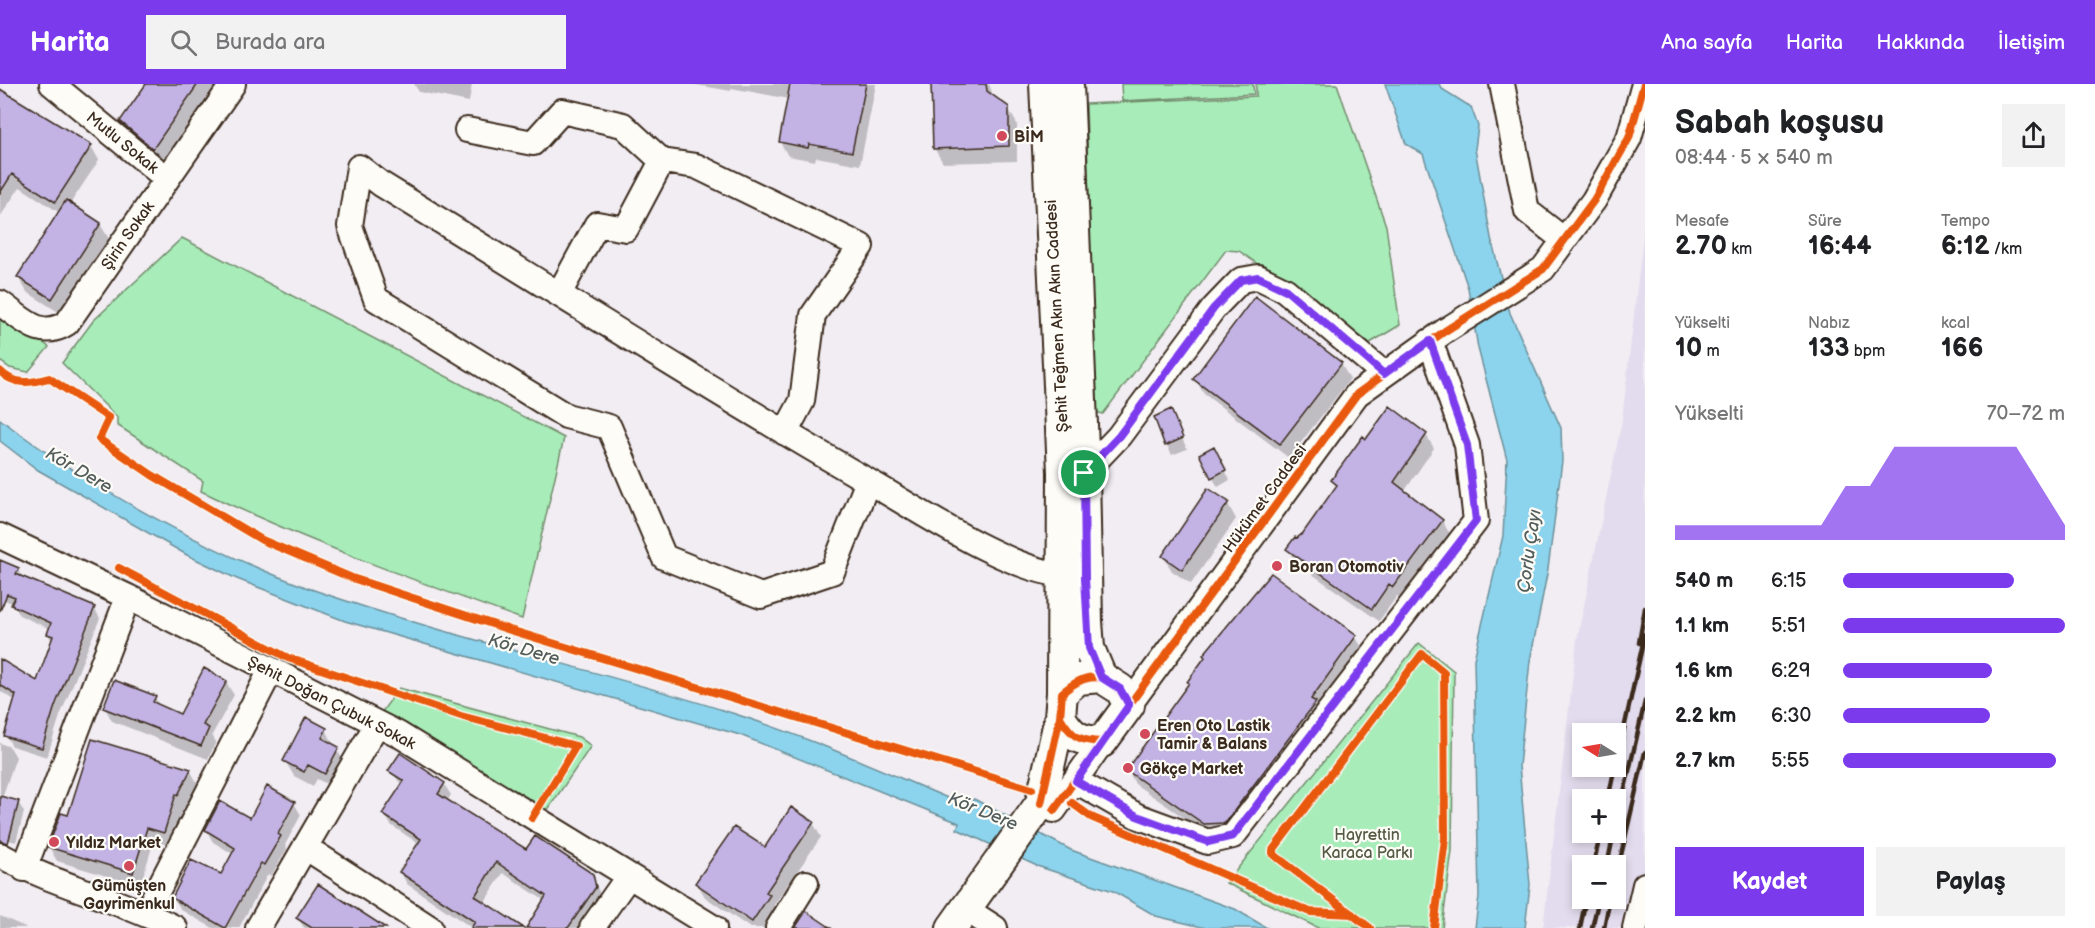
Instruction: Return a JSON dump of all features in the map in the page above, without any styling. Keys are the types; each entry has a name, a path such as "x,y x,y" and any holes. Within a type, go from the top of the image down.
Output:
{"main road":[{"name":"Şehit Teğmen Akın Akın Caddesi","path":"1045,84 1064,472 1061,705 1048,806"},
{"name":"Şehit Teğmen Akın Akın Caddesi","path":"1068,84 1084,473 1087,621 1089,648 1105,680"},
{"path":"1078,679 1105,680 1120,689 1129,705 1102,742 1085,742 1076,736 1061,705 1078,679"},
{"path":"974,925 991,885 1048,806"}],"street":[{"name":"Mutlu Sokak","path":"52,84 166,178"},
{"name":"Şirin Sokak","path":"0,303 42,330 52,331 67,322 233,84"},
{"path":"1502,84 1527,211 1564,240 1594,200 1629,138 1644,84"},
{"path":"467,130 533,143 562,111 623,125 662,161 696,166 861,246 813,315 802,401 785,434"},
{"path":"559,294 597,224 626,229 662,161"},
{"path":"868,481 832,572 761,596 664,557 609,427 566,416 376,299 350,226 359,167 381,184 785,434 868,481 974,543 1048,574 1063,574"},
{"name":"Hükümet Caddesi","path":"1129,705 1357,394 1437,336 1527,281 1543,269 1564,240"},
{"path":"1084,473 1119,436 1214,308 1241,280 1258,277 1286,290 1384,374"},
{"path":"1076,781 1137,816 1208,842 1233,836 1476,521 1467,445 1437,336"},
{"name":"Şehit Doğan Çubuk Sokak","path":"0,536 128,597 377,723 714,928"},
{"path":"24,869 128,597"},
{"path":"0,855 24,869 163,923 270,670"},
{"path":"1105,680 1138,679 1154,671"},
{"path":"258,928 377,723"},
{"path":"1048,806 1076,781 1102,742"},
{"path":"305,847 430,928"},
{"path":"592,928 628,877"},
{"path":"778,928 806,883"},
{"path":"1635,928 1645,885"}],"shaded area":[{"path":"1645,218 1645,928 1543,928 1577,640 1622,420"}],"green space":[{"path":"1121,84 1253,84 1254,94 1122,101"},
{"path":"1256,84 1337,84 1386,226 1400,325 1370,343 1239,251 1226,250 1103,414 1095,412 1086,104 1256,96"},
{"path":"182,238 564,438 522,619 400,575 201,491 203,481 117,425 117,417 62,363 93,321"},
{"path":"0,312 49,347 28,372 10,368 0,361"},
{"name":"Hayrettin Karaca Parkı","path":"1419,643 1454,671 1452,851 1442,928 1318,928 1226,883"},
{"path":"399,688 579,737 591,746 547,811 381,713"}],"water":[{"name":"Çorlu Çayı","path":"1385,84 1439,84 1442,89 1471,107 1478,126 1475,149 1491,238 1510,313 1561,428 1562,461 1548,569 1530,661 1519,766 1530,885 1525,928 1475,928 1479,896 1474,659 1503,536 1507,460 1478,348 1468,288 1423,154 1406,144"},
{"name":"Kör Dere","path":"0,419 34,444 109,492 188,535 269,573 360,606 762,723 967,806 974,799 1071,850 1235,909 1267,928 1206,928 1156,916 1113,891 1037,866 957,829 959,823 740,735 345,621 237,579 187,555 38,470 0,441"}],"building":[{"path":"146,84 198,84 153,149 120,121"},
{"path":"790,84 866,84 852,152 809,144 808,148 779,142"},
{"path":"931,84 986,84 987,91 1009,107 1009,146 933,149"},
{"path":"0,89 92,145 55,202 12,174 0,193"},
{"path":"66,200 101,223 52,299 17,277"},
{"path":"1255,296 1342,363 1280,444 1193,379"},
{"path":"1390,406 1427,434 1394,482 1443,520 1393,587 1389,584 1372,609 1286,549 1295,537 1303,533 1337,485 1331,480 1363,436 1366,439"},
{"path":"1171,409 1183,438 1165,446 1154,417"},
{"path":"1214,446 1226,470 1211,478 1199,454"},
{"path":"1208,488 1229,502 1182,570 1162,556"},
{"path":"0,560 19,568 16,574 95,607 55,706 42,748 4,736 16,695 0,685 0,659 37,681 53,636 47,634 51,623 11,605 15,597 7,594 0,611"},
{"path":"1271,573 1357,635 1311,699 1316,702 1225,823 1204,824 1126,770 1189,683 1187,682 1205,657 1203,655"},
{"path":"204,668 227,681 203,725 209,728 201,746 103,708 114,680 156,696 153,702 180,714"},
{"path":"306,717 327,728 322,738 339,747 325,774 308,765 304,772 283,761"},
{"path":"92,739 191,769 178,795 176,794 164,833 147,828 133,873 48,847 61,813 68,815"},
{"path":"400,753 445,783 438,794 526,849 535,836 593,874 596,887 568,928 526,928 546,896 496,862 475,896 524,928 471,928 475,922 399,872 421,839 382,814 404,781 388,771"},
{"path":"267,786 295,802 278,834 281,836 264,865 261,863 225,928 172,898 191,860 221,874 235,848 205,830 220,801 250,818"},
{"path":"0,796 19,801 8,843 0,841"},
{"path":"791,807 814,822 766,892 770,895 752,922 695,883 734,827 765,847"},
{"path":"318,884 386,928 312,928 296,918"},
{"path":"806,911 831,928 795,928"}],"railway":[{"path":"1639,643 1645,608"},
{"path":"1625,723 1645,634"},
{"path":"1625,789 1645,701"},
{"path":"1621,855 1645,752"},
{"path":"1610,789 1613,777"},
{"path":"1596,855 1598,843"},
{"path":"1609,855 1612,843"},
{"path":"1580,928 1584,909"},
{"path":"1592,928 1596,909"},
{"path":"1604,928 1608,909"}],"cycle path":[{"path":"1129,705 1115,686 1107,681 1091,677 1072,685 1062,693 1060,717 1077,737 1102,742 1357,394 1445,331 1543,269 1594,200 1629,138 1644,84"},
{"path":"0,371 11,379 23,382 49,378 109,418 99,439 152,475 262,540 352,578 510,630 1032,789"},
{"path":"119,568 288,658 461,716 576,746 532,818"},
{"path":"1370,928 1273,854 1273,850 1422,654 1444,672 1445,839 1434,928"},
{"path":"1041,803 1060,717"},
{"path":"1054,810 1102,742"},
{"path":"1072,803 1091,817 1310,912 1352,914"}],"place":[{"name":"BİM","path":"1002,136"},
{"name":"Boran Otomotiv","path":"1277,566"},
{"name":"Eren Oto Lastik Tamir & Balans","path":"1145,734"},
{"name":"Gökçe Market","path":"1128,768"},
{"name":"Yıldız Market","path":"54,842"},
{"name":"Gümüşten Gayrimenkul","path":"129,866"}],"route":[{"path":"1258,277 1286,290 1384,374 1430,341 1467,445 1476,521 1233,836 1208,842 1137,816 1076,781 1129,705 1120,689 1101,677 1089,648 1085,578 1084,473 1119,436 1214,308 1241,280 1258,277"}]}
